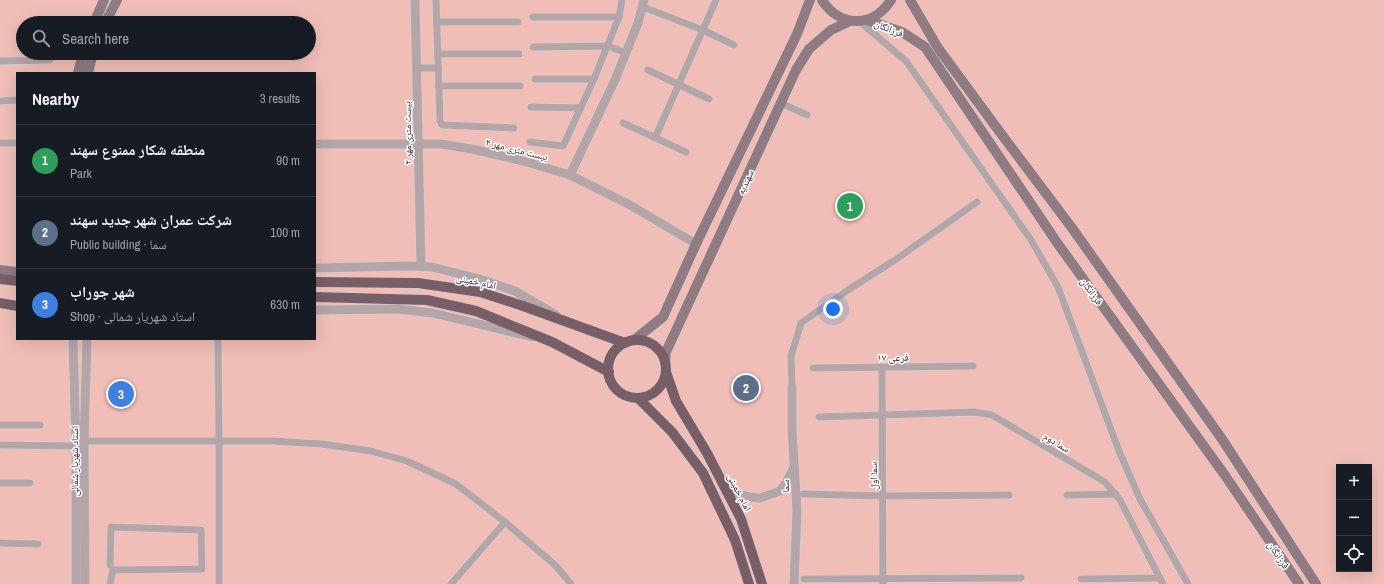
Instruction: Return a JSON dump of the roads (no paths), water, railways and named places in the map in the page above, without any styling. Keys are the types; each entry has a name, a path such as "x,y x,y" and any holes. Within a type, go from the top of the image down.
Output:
{"main road":[{"path":"97,16 104,0"},
{"path":"109,16 117,0"},
{"name":"سهندیه","path":"629,342 663,317 696,244 797,34 810,0"},
{"name":"فرزانگان","path":"822,0 827,9 838,16 902,32 925,47 1058,244 1224,474 1299,584"},
{"name":"سهندیه","path":"666,367 666,352 796,70 809,49 831,30 877,16 885,9 891,0"},
{"name":"فرزانگان","path":"910,0 938,48 1072,228 1222,439 1316,584"},
{"path":"78,72 81,60"},
{"path":"88,72 91,60"},
{"path":"696,244 712,253"},
{"path":"0,270 16,272"},
{"path":"0,279 16,281"},
{"name":"امام خمینی","path":"316,282 418,283 480,292 629,342"},
{"path":"316,297 427,300 476,311 552,342 609,372"},
{"path":"0,303 16,307"},
{"path":"0,308 16,307"},
{"path":"642,341 650,343 657,348 662,355 666,367 664,380 660,387 653,393 638,398 629,396 618,390 611,380 609,372 609,363 612,355 617,348 629,342 642,341"},
{"name":"امام خمینی","path":"666,367 676,402 707,453 741,519 762,584"},
{"path":"638,398 672,432 703,472 735,540 749,584"}],"street":[{"name":"بیست متری مهر ۲","path":"415,0 421,266"},
{"path":"436,0 438,86 440,121 442,125 514,128"},
{"path":"530,142 563,146 594,80 620,17 622,0"},
{"path":"655,138 716,0"},
{"path":"570,175 626,53 644,3 734,45"},
{"path":"533,17 620,17"},
{"path":"859,21 906,61 1031,240 1051,273 1058,287 1120,451 1140,499 1188,584"},
{"path":"437,22 518,22"},
{"path":"533,47 608,46 626,53"},
{"path":"438,54 519,54"},
{"path":"0,61 50,60"},
{"path":"417,68 438,68"},
{"path":"648,70 709,99"},
{"path":"535,79 594,80"},
{"path":"438,86 520,86"},
{"path":"0,101 16,100"},
{"path":"781,103 807,115"},
{"path":"531,107 581,108"},
{"path":"623,123 686,152"},
{"path":"0,143 16,144"},
{"name":"بیست متری مهر ۴","path":"316,144 441,144 472,149 523,161 570,175 630,205 696,244"},
{"path":"792,387 791,356 801,323 848,290 895,260 977,202"},
{"path":"316,268 432,267 480,279 515,291 569,323"},
{"path":"316,310 397,309 433,313 552,342"},
{"name":"استاد شهریار شمالی","path":"73,340 76,446 76,584"},
{"name":"استاد شهریار شمالی","path":"85,584 84,441 87,340"},
{"path":"218,340 219,584"},
{"name":"فرعی ۱۷","path":"813,368 973,366"},
{"name":"سما اول","path":"882,367 884,582"},
{"name":"سما","path":"792,387 794,466 797,510 794,584"},
{"name":"سما دوم","path":"819,418 974,412 992,415 1105,482 1120,500 1161,581"},
{"path":"0,425 40,425"},
{"path":"84,441 219,440 322,444 371,451 406,461 456,484 505,522 556,566 571,584"},
{"path":"0,445 76,446"},
{"path":"726,489 749,497 760,498 780,491 786,483 794,466"},
{"path":"0,483 30,483"},
{"path":"803,494 884,496 1009,495"},
{"path":"1067,495 1116,494"},
{"path":"451,584 505,522"},
{"path":"110,565 111,528 201,530 202,569 113,570 110,584"},
{"path":"0,543 38,544"},
{"path":"804,579 884,582 1020,578"},
{"path":"1081,579 1161,581"}],"place":[{"name":"منطقه شکار ممنوع سهند","path":"850,206"},
{"name":"شرکت عمران شهر جدید سهند","path":"746,388"},
{"name":"شهر جوراب","path":"121,394"}]}
